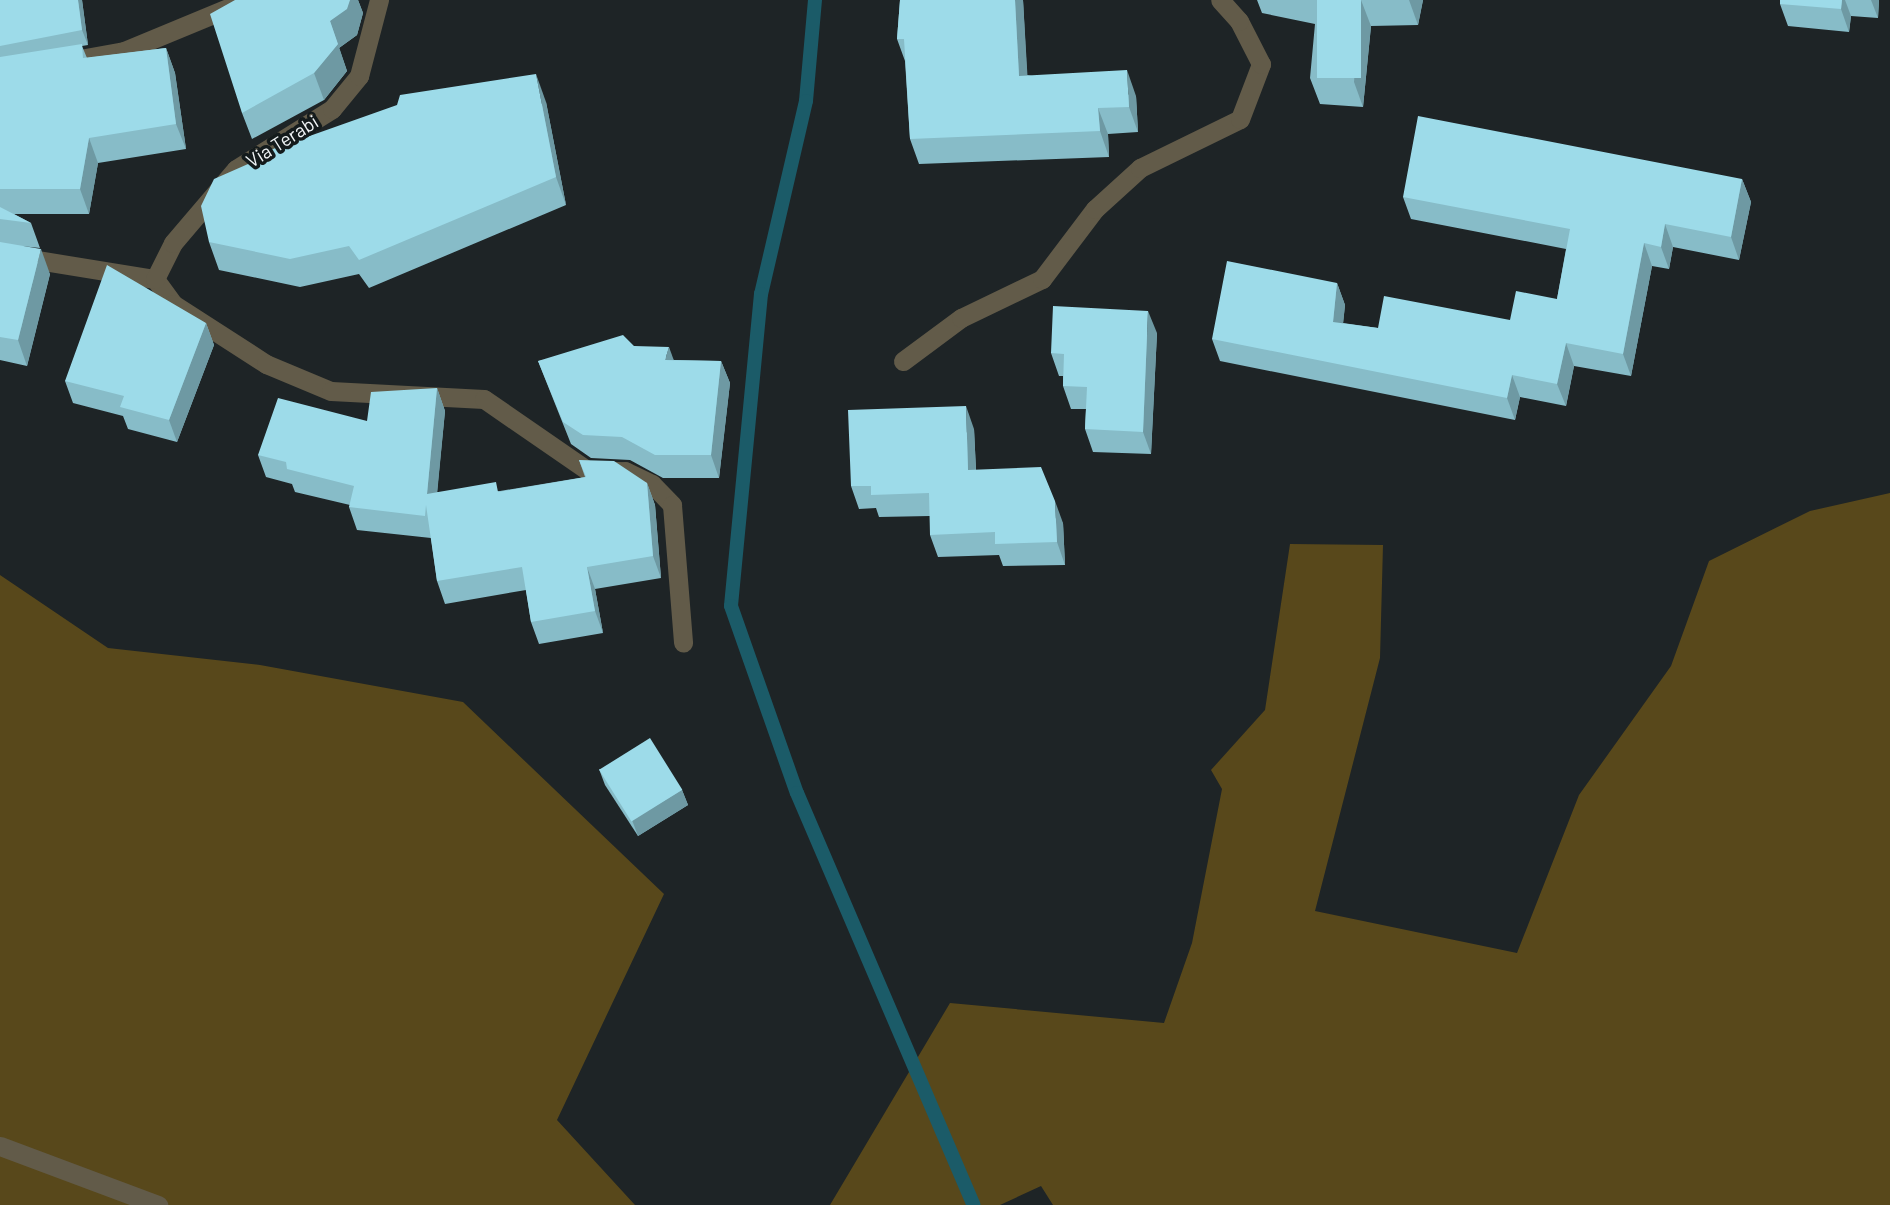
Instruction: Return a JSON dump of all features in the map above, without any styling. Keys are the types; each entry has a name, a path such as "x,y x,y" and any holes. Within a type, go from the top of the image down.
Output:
{"street":[{"name":"Via Terabi","path":"155,279 173,243 236,169 339,101 359,76 379,0"},
{"path":"903,361 961,318 1042,279 1095,209 1140,168 1240,119 1261,64 1239,21 1220,0"},
{"path":"41,66 124,51 243,1"},
{"path":"0,254 155,279 173,304 267,364 331,391 484,399 587,470 625,471 652,484 672,505 683,643"},
{"path":"0,1146 158,1205"}],"shaded area":[{"path":"1890,493 1890,1205 1053,1205 1041,1186 1000,1205 830,1205 950,1003 1164,1023 1192,943 1222,789 1211,770 1265,710 1290,544 1383,545 1380,658 1315,911 1517,953 1579,795 1671,666 1709,561 1810,511"},
{"path":"0,575 108,648 260,665 463,702 664,894 557,1120 635,1205 0,1205"}],"building":[{"path":"0,0 78,0 82,30 0,46"},
{"path":"235,0 350,0 347,9 330,21 338,44 314,73 242,113 210,14"},
{"path":"900,0 1015,0 1019,76 1127,70 1129,107 1098,108 1100,131 910,139 904,39 897,39"},
{"path":"1317,0 1361,0 1361,78 1317,78"},
{"path":"1780,0 1842,0 1841,9 1780,4"},
{"path":"82,44 83,58 166,48 176,124 89,138 80,189 0,189 0,57"},
{"path":"536,74 556,177 359,260 349,246 290,259 209,242 201,206 214,179 257,160 256,155 397,105 400,95"},
{"path":"1418,116 1742,179 1731,237 1665,224 1661,247 1644,243 1623,354 1566,343 1557,384 1512,375 1507,398 1212,339 1227,261 1337,283 1333,322 1378,328 1384,296 1510,320 1516,291 1557,299 1570,229 1403,197"},
{"path":"0,207 31,223 0,219"},
{"path":"0,242 41,249 18,340 0,337"},
{"path":"107,265 206,323 169,420 120,407 124,396 65,381"},
{"path":"1053,306 1148,311 1143,432 1085,429 1087,387 1063,386 1064,354 1051,353"},
{"path":"623,335 634,346 669,347 665,360 721,361 711,455 655,455 622,437 583,435 563,422 538,361"},
{"path":"437,388 427,494 496,482 498,492 586,477 579,460 614,461 647,483 653,556 587,567 595,611 531,622 522,567 437,581 426,505 425,516 349,507 354,486 287,469 286,462 258,455 278,398 367,421 371,392"},
{"path":"966,406 968,470 1041,467 1055,501 1057,542 995,544 995,532 930,535 929,493 871,495 871,486 851,486 848,410"},
{"path":"650,738 682,790 631,822 599,770"}],"waterway":[{"path":"815,0 806,101 761,294 731,606 797,793 974,1205"}]}
